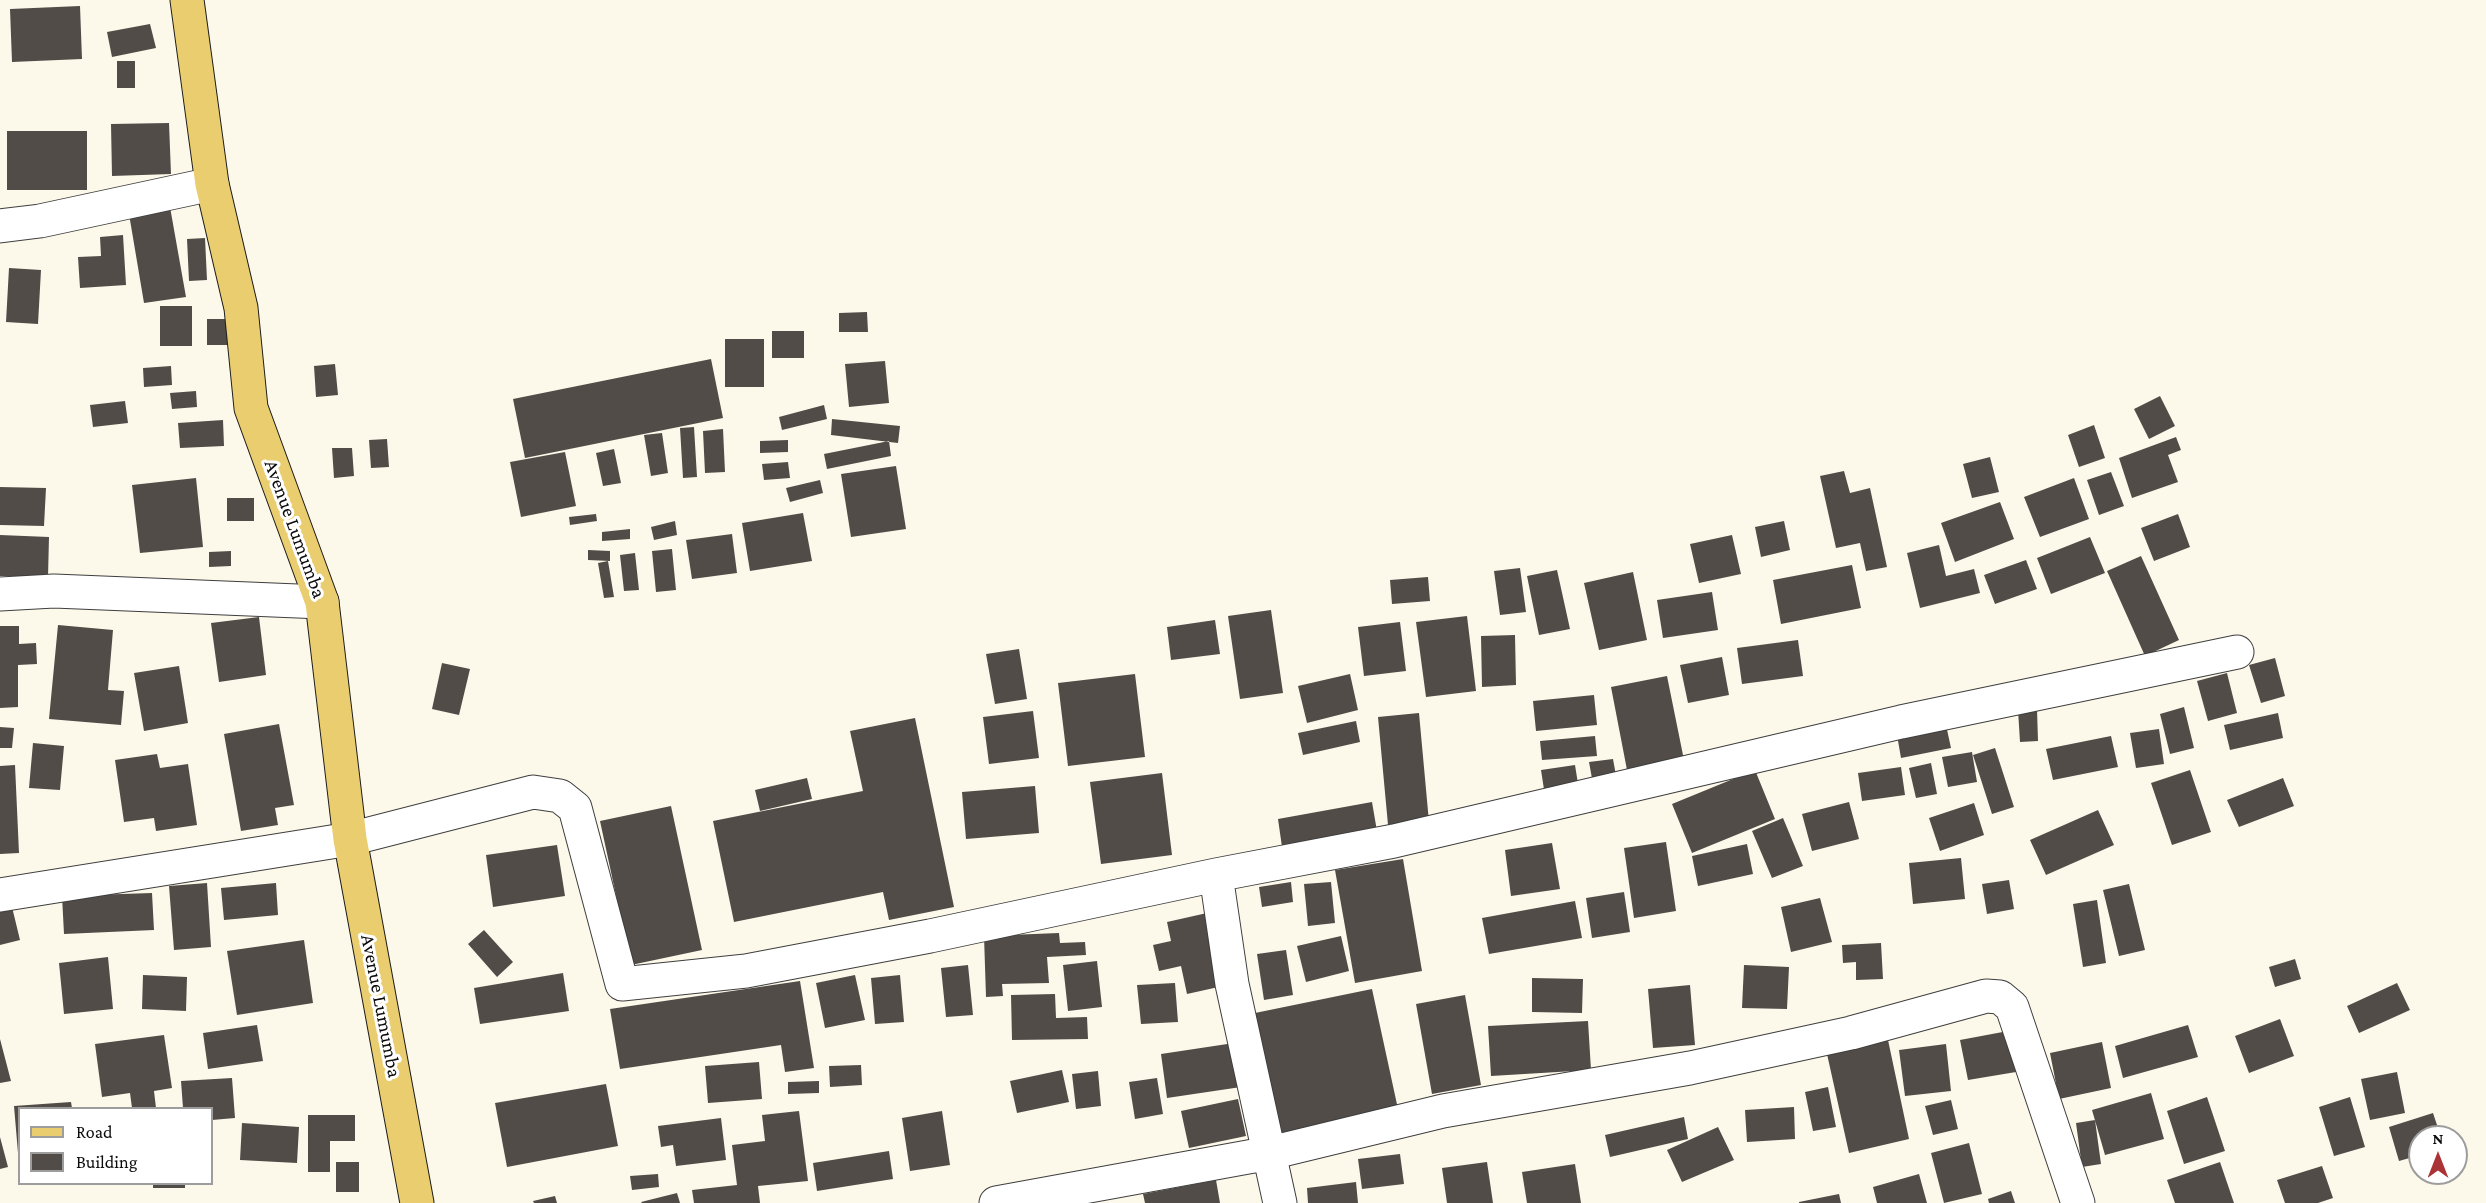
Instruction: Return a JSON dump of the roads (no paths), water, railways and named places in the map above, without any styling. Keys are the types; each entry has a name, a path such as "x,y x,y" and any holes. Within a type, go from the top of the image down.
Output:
{"main road":[{"name":"Avenue Lumumba","path":"188,0 212,184 241,308 251,408 322,602 350,839 417,1203"}],"street":[{"path":"0,226 40,221 212,184"},
{"path":"0,594 54,591 322,602"},
{"path":"0,895 350,839 533,792 560,796 575,808 622,984 746,971 930,936 1216,874 1394,841 1901,722 2237,652"},
{"path":"1216,874 1232,984 1280,1203"},
{"path":"996,1203 1270,1153 1443,1111 1690,1068 1839,1036 1986,996 2000,997 2012,1006 2078,1203"}]}
